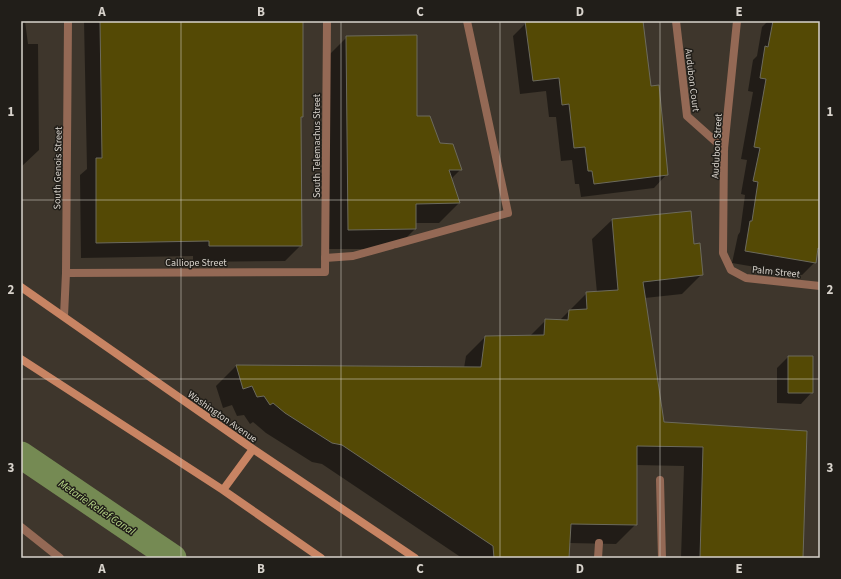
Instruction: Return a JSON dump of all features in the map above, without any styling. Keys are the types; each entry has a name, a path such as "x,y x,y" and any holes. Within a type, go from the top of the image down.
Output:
{"street":[{"name":"South Genois Street","path":"64,316 66,272 68,21"},
{"name":"South Telemachus Street","path":"325,272 326,21"},
{"path":"326,258 353,256 508,213 468,21"},
{"name":"Audubon Court","path":"676,21 687,116 724,149"},
{"name":"Audubon Street","path":"731,270 723,253 724,149 737,21"},
{"name":"Palm Street","path":"731,270 746,278 820,286"},
{"name":"Calliope Street","path":"66,272 325,272"},
{"name":"Washington Avenue","path":"21,287 253,449 415,558"},
{"path":"21,359 223,490 321,558"},
{"path":"223,490 253,449"},
{"path":"660,480 662,558"},
{"path":"21,527 60,558"},
{"path":"598,558 599,543"}],"building":[{"path":"100,21 303,21 303,117 301,117 302,246 209,246 209,241 96,243 96,158 102,158"},
{"path":"525,21 643,21 651,86 659,85 668,175 594,184 592,171 588,171 585,147 574,148 569,104 562,105 559,78 533,81"},
{"path":"773,21 820,21 820,249 818,248 816,263 745,251 750,221 752,221 758,182 753,181 760,148 754,147 766,79 760,78 765,46 768,47"},
{"path":"417,35 417,116 430,116 440,143 453,144 462,170 449,170 460,203 416,204 416,229 348,230 346,36"},
{"path":"691,211 694,244 700,243 703,275 643,282 664,422 807,431 803,558 700,558 703,447 637,446 637,525 571,524 569,558 494,558 493,546 342,445 332,443 285,413 273,403 270,405 264,396 257,397 252,386 243,389 236,365 481,367 485,336 544,335 545,319 568,320 569,310 587,309 586,292 618,290 612,219"},
{"path":"788,356 813,356 813,393 788,393"}],"waterway":[{"name":"Metarie Relief Canal","path":"21,455 173,558"}]}
